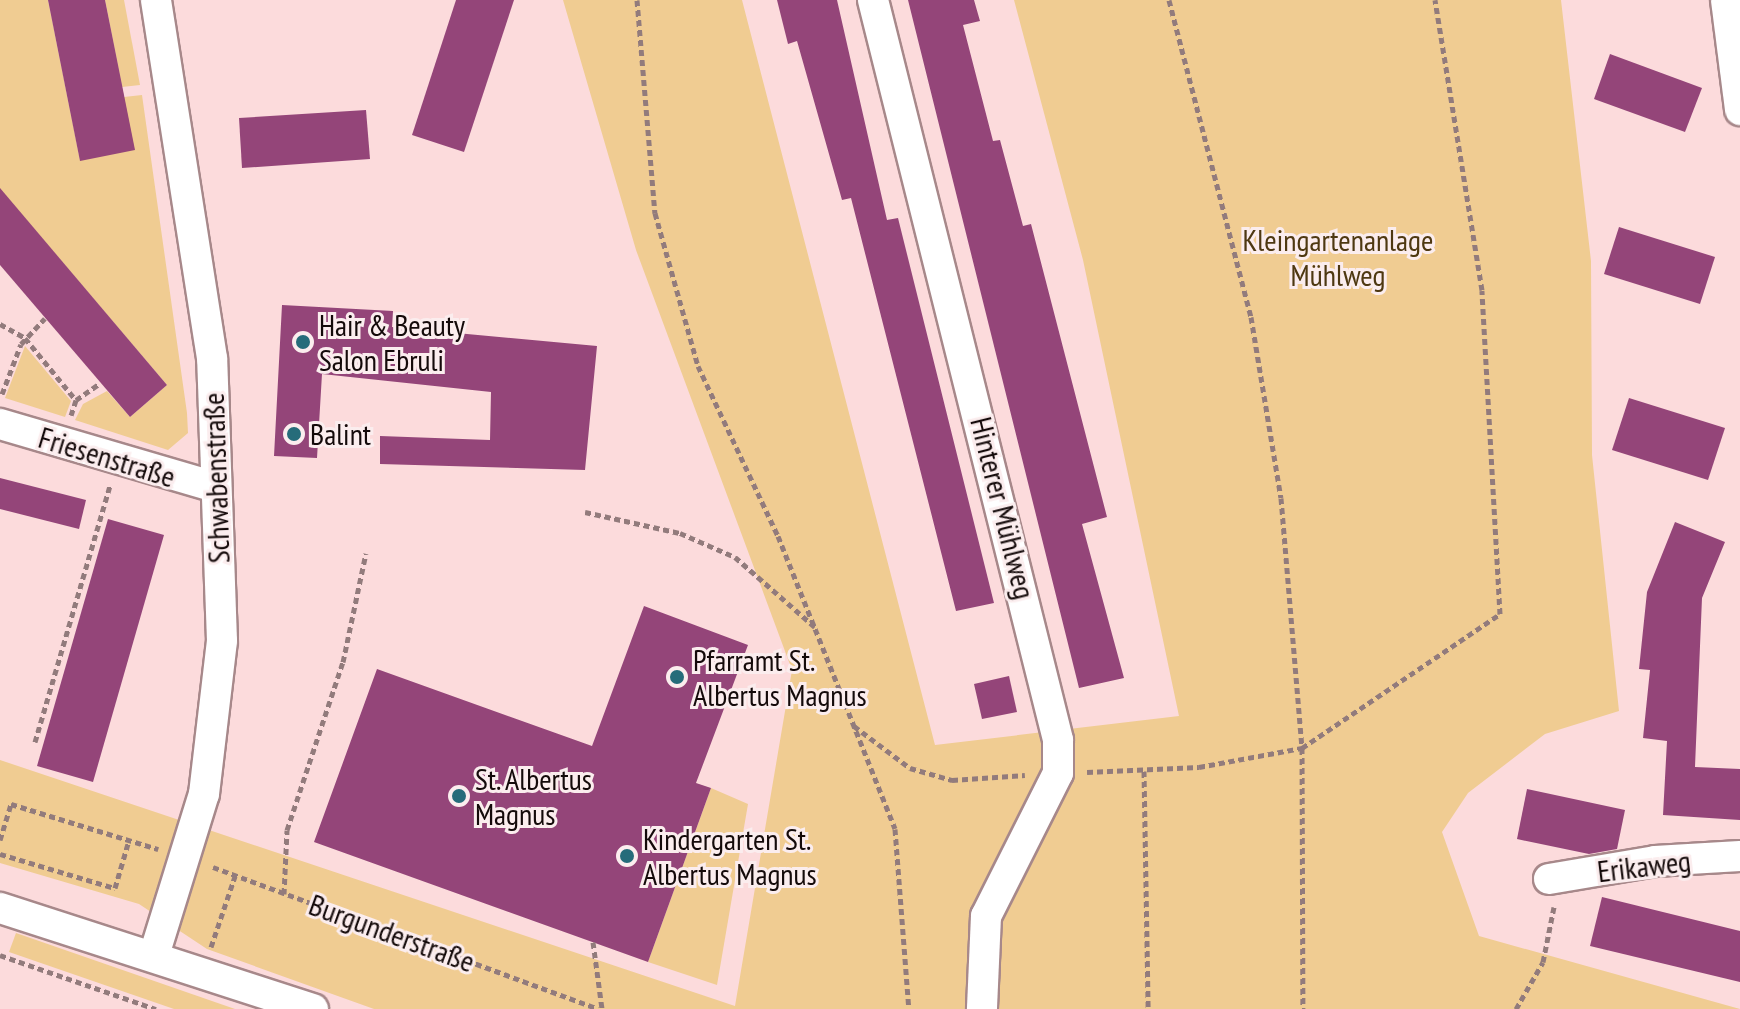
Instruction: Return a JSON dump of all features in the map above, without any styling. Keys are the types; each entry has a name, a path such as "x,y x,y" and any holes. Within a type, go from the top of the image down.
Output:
{"street":[{"name":"Schwabenstraße","path":"155,952 186,857 218,705 212,358 156,0"},
{"name":"Hinterer Mühlweg","path":"873,0 1016,554 1058,773"},
{"path":"1726,0 1740,110"},
{"name":"Friesenstraße","path":"0,424 117,462 215,487"},
{"path":"982,1009 986,916 1058,773"},
{"name":"Erikaweg","path":"1549,879 1655,861 1740,856"},
{"path":"0,908 155,952 313,1009"}],"path":[{"path":"637,0 655,213 698,366 817,629 895,829 909,1009"},
{"path":"1169,0 1251,317 1281,498 1302,748 1303,1009"},
{"path":"854,726 910,768 952,780 1144,771 1302,748 1500,614 1482,290 1435,0"},
{"path":"0,398 25,338 45,318"},
{"path":"0,324 25,338 76,400"},
{"path":"63,443 76,400 100,383"},
{"path":"35,742 117,462"},
{"path":"585,512 680,533 735,557 817,629"},
{"path":"284,894 287,830 343,662 366,553"},
{"path":"1144,771 1148,1009"},
{"name":"Burgunderstraße","path":"0,840 11,804 186,857 600,1009"},
{"path":"0,854 115,888 129,840"},
{"path":"1516,1009 1553,936 1549,879"},
{"path":"593,942 600,1009"},
{"path":"0,955 156,1009"}],"green space":[{"path":"0,0 48,0 80,160 124,97 142,95 187,413 188,433 168,450 75,420 83,404 107,391 130,417 167,385 6,196 0,200"},
{"path":"105,0 124,0 140,85 122,87"},
{"name":"Kleingartenanlage Mühlweg","path":"563,0 742,0 935,745 1179,716 1083,260 1014,0 1561,0 1591,261 1592,455 1619,711 1545,734 1468,793 1442,832 1479,936 1740,1009 374,1009 207,949 139,904 0,863 0,760 735,1006 792,670 636,250"},
{"path":"25,346 71,401 65,417 5,398"},
{"path":"711,788 748,804 717,985 648,962"},
{"path":"16,933 235,1009 174,1009 9,952"}],"building":[{"path":"48,0 105,0 135,150 80,161"},
{"path":"456,0 514,0 464,152 412,135"},
{"path":"777,0 837,0 887,220 898,218 994,603 956,611 851,198 842,200 797,41 788,44"},
{"path":"908,0 974,0 980,21 963,25 993,141 1000,140 1023,226 1031,224 1107,517 1082,524 1124,678 1079,688"},
{"path":"1610,54 1702,88 1685,132 1594,99"},
{"path":"366,110 370,159 242,168 239,118"},
{"path":"0,188 167,385 130,417 0,265"},
{"path":"1619,227 1715,257 1700,304 1604,274"},
{"path":"282,305 393,311 392,327 597,346 585,470 380,464 380,436 490,440 491,392 322,374 317,458 274,456"},
{"path":"1629,398 1725,428 1708,480 1612,450"},
{"path":"0,478 86,500 79,529 0,509"},
{"path":"108,519 164,535 93,782 37,766"},
{"path":"1675,522 1725,542 1702,598 1695,767 1740,769 1740,820 1663,815 1667,741 1643,738 1650,670 1639,669 1647,592"},
{"path":"644,606 748,645 696,783 711,788 648,962 314,842 377,669 592,746"},
{"path":"1009,676 1017,712 982,719 974,684"},
{"path":"1527,789 1625,810 1617,849 1589,854 1517,839"},
{"path":"1602,897 1740,931 1740,982 1590,946"}],"place":[{"name":"Hair & Beauty Salon Ebruli","path":"303,342"},
{"name":"Balint","path":"294,434"},
{"name":"Pfarramt St. Albertus Magnus","path":"677,677"},
{"name":"St. Albertus Magnus","path":"459,796"},
{"name":"Kindergarten St. Albertus Magnus","path":"627,856"}]}
